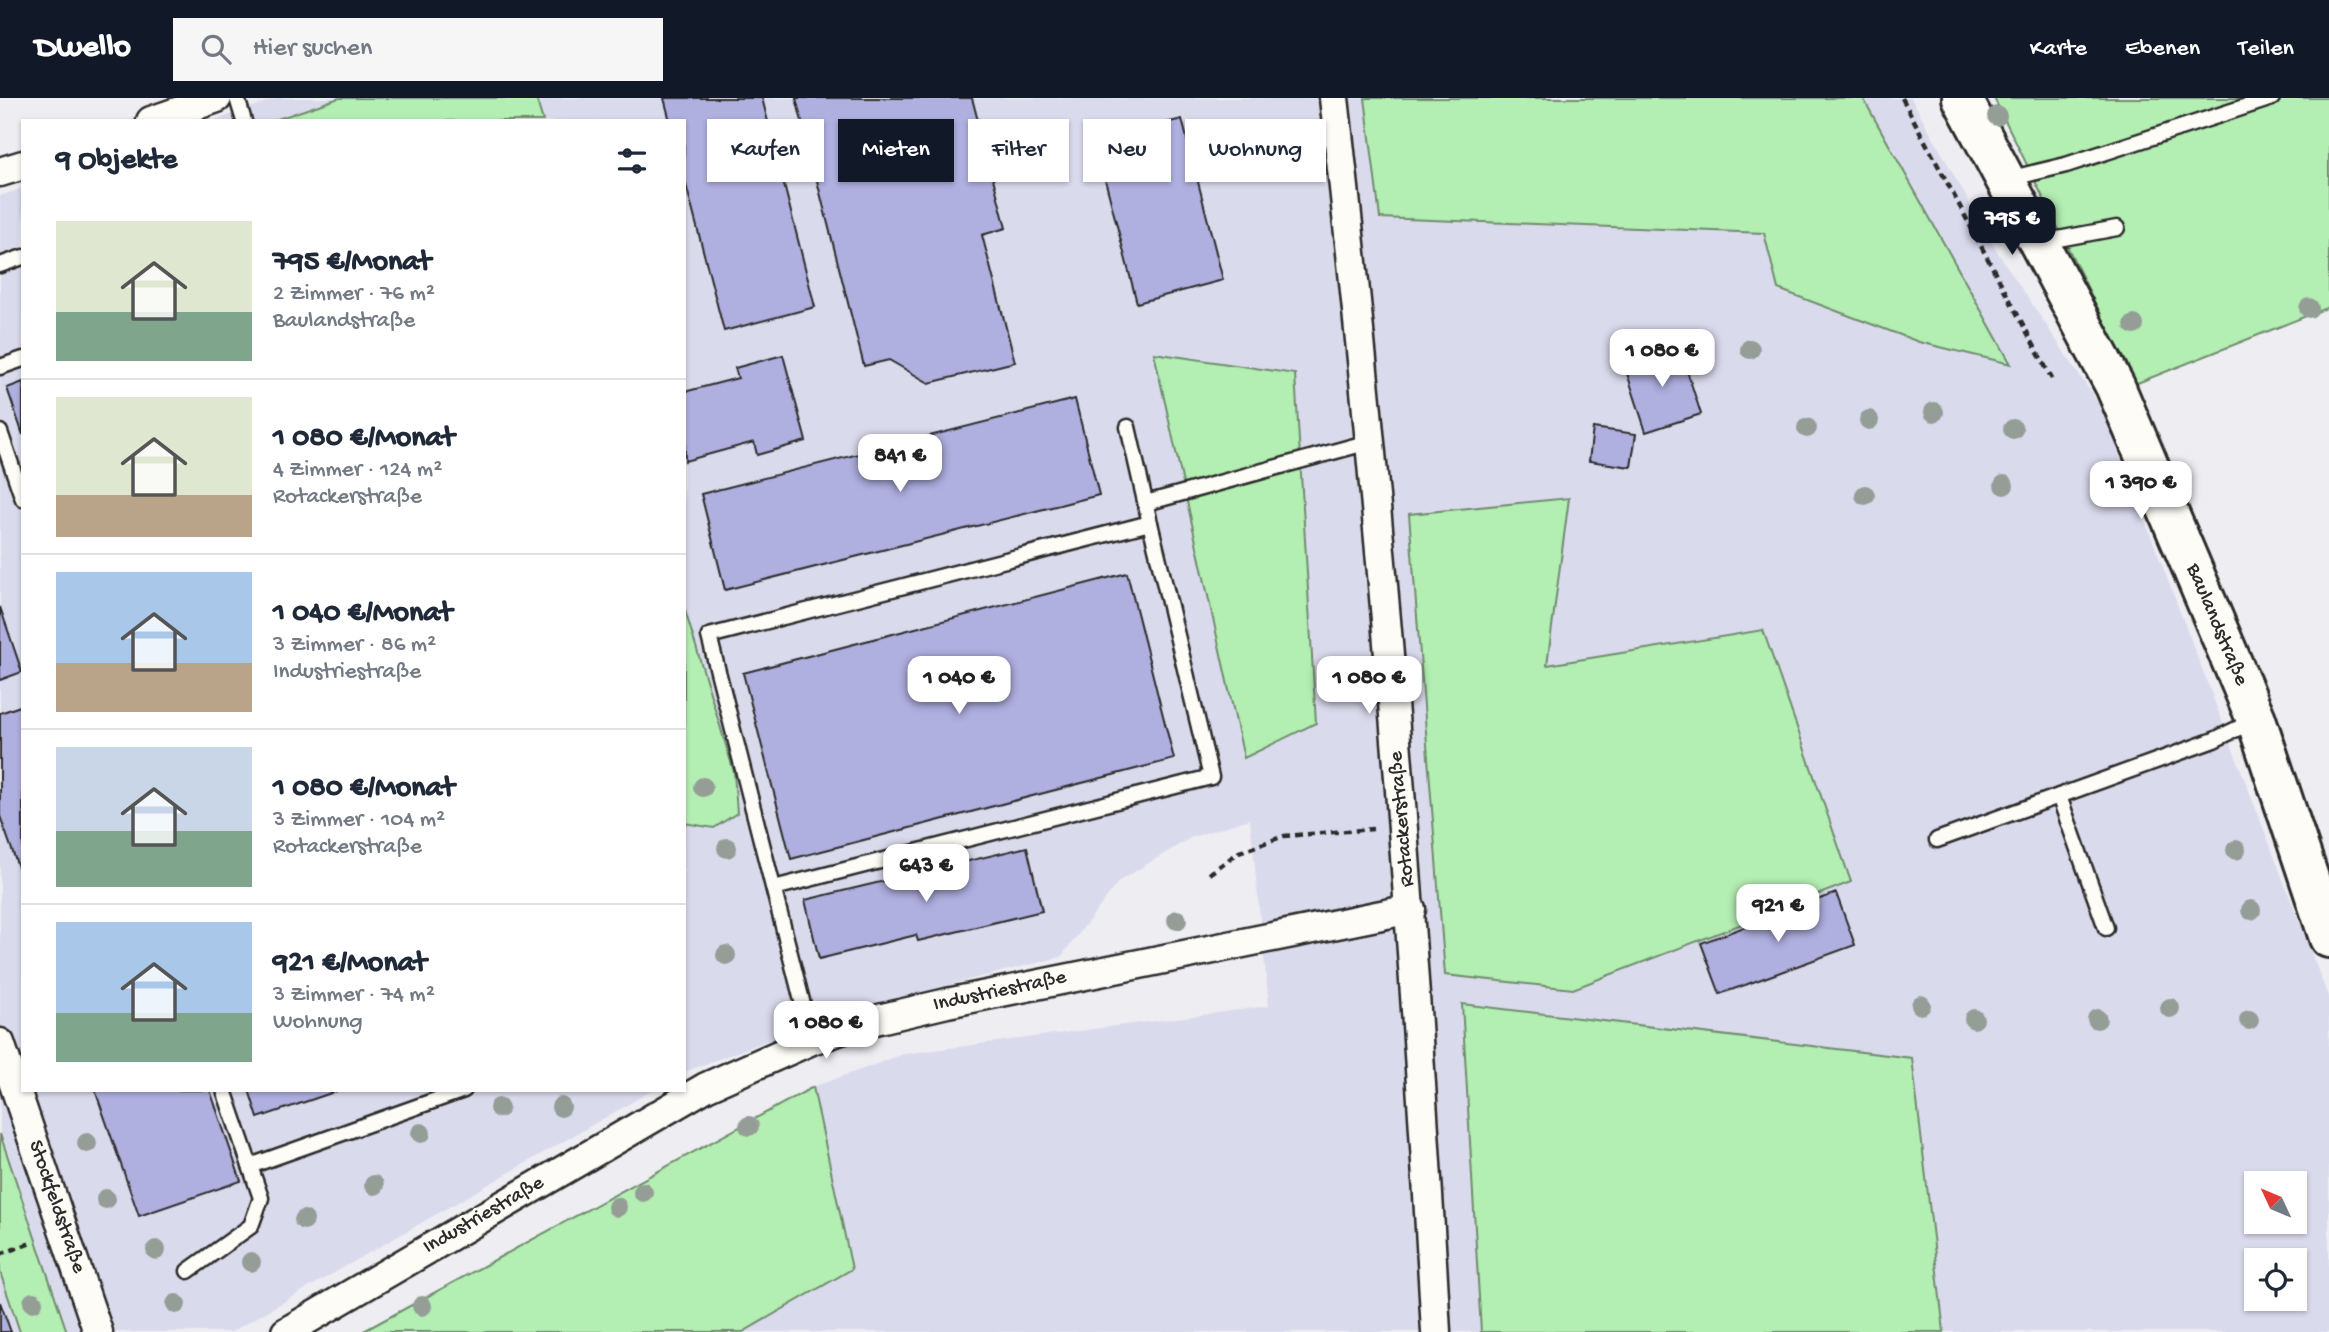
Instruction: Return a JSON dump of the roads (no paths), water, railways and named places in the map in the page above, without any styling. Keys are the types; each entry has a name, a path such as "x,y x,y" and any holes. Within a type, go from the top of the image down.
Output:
{"street":[{"path":"157,119 217,98"},
{"name":"Rotackerstraße","path":"1334,98 1411,909 1436,1332"},
{"name":"Baulandstraße","path":"1962,98 2115,386 2256,719 2329,938"},
{"path":"0,172 21,165"},
{"name":"Industriestraße","path":"286,1332 706,1087 812,1040 862,1023 947,1003 1411,909"},
{"name":"Stockfeldstraße","path":"0,1042 99,1332"}],"lane":[{"path":"237,98 243,119"},
{"path":"2006,180 2066,165 2273,98"},
{"path":"2038,243 2117,228"},
{"path":"0,265 21,258"},
{"path":"0,367 21,360"},
{"path":"774,888 1211,777 1128,427"},
{"path":"0,432 21,493"},
{"path":"1146,503 1368,442"},
{"path":"812,1040 709,636 1150,523"},
{"path":"1937,840 2214,740 2256,719"},
{"path":"2059,796 2106,928"},
{"path":"188,1271 251,1226 261,1198 225,1092"},
{"path":"250,1166 458,1092"}]}
